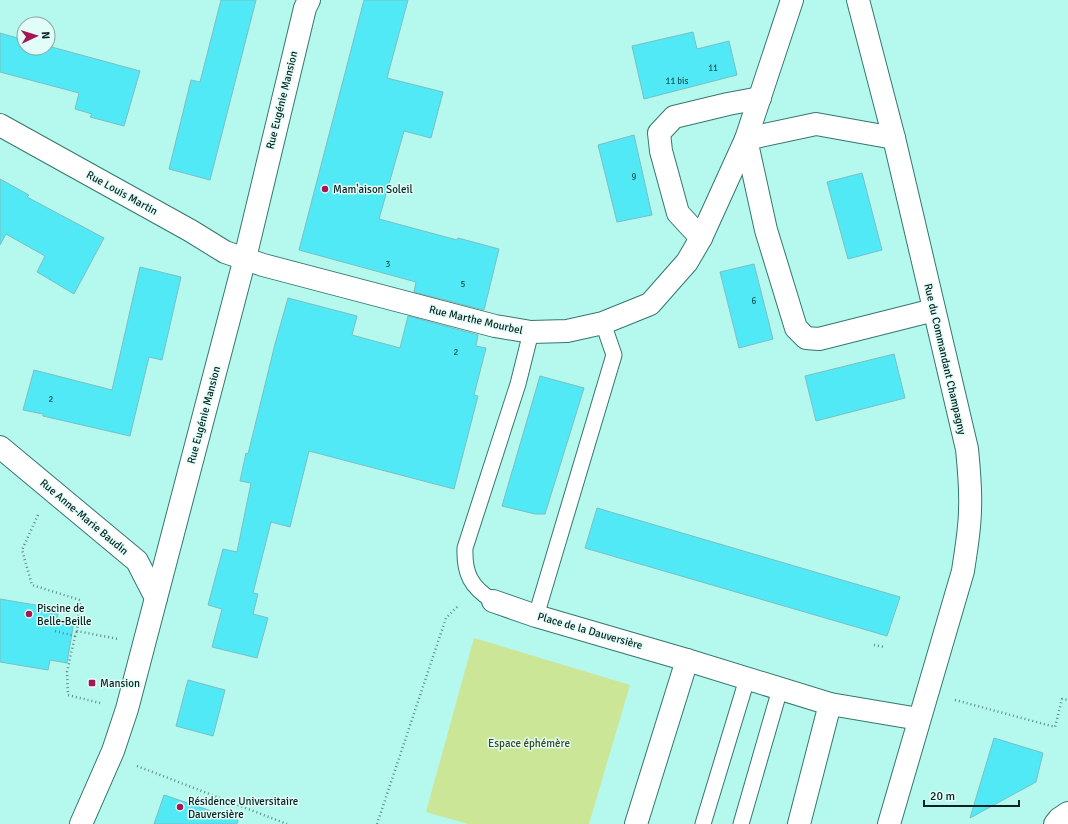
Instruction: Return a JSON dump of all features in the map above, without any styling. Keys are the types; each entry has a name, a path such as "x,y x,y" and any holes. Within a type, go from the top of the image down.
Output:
{"street":[{"name":"Rue Eugénie Mansion","path":"81,824 113,751 127,709 245,258 308,0"},
{"name":"Rue Marthe Mourbel","path":"245,258 263,265 495,326 531,332 567,331 603,323 650,304 687,262 701,238 746,139 792,0"},
{"name":"Rue du Commandant Champagny","path":"858,0 894,138 967,449 970,479 968,540 963,571 919,719"},
{"path":"701,238 678,213 661,151 659,133 674,117 760,98"},
{"path":"894,138 816,124 746,139 766,230 796,328 806,338 819,339 934,310"},
{"name":"Rue Louis Martin","path":"0,125 191,231 225,252 245,258"},
{"name":"Rue Anne-Marie Baudin","path":"0,447 138,561 156,598"},
{"name":"Place de la Dauversière","path":"493,601 536,616 830,704 919,719"},
{"path":"636,824 687,660"},
{"path":"799,824 830,704"},
{"path":"889,824 919,719"},
{"path":"1055,824 1059,819 1068,813"}],"lane":[{"path":"536,616 614,355 603,323"},
{"path":"493,601 483,595 475,587 469,577 464,563 465,548 518,384 531,332"},
{"path":"703,824 747,679"},
{"path":"741,824 780,689"}],"path":[{"path":"38,514 22,550 32,585 80,600 76,631 67,672 68,695 103,703"},
{"path":"377,824 446,618 458,606 463,610"},
{"path":"55,631 75,636"},
{"path":"76,631 116,639"},
{"path":"874,645 884,647"},
{"path":"954,700 1055,727 1062,699 1068,700"},
{"path":"136,766 288,824"}],"green space":[{"name":"Espace éphémère","path":"474,638 630,685 589,824 468,824 426,812"}],"building":[{"path":"221,0 256,0 210,180 169,169 191,80 200,82"},
{"path":"364,0 408,0 387,78 443,92 431,138 404,131 379,219 457,240 458,238 499,249 484,310 414,292 416,282 299,250"},
{"path":"693,32 697,49 729,41 737,75 644,99 632,46"},
{"path":"0,33 16,38 16,56 56,56 56,48 140,71 124,126 90,117 92,114 75,109 79,93 0,72"},
{"path":"634,135 652,215 617,222 598,145"},
{"path":"862,173 882,250 848,259 827,182"},
{"path":"0,179 29,195 27,197 104,238 74,294 37,272 45,256 6,234 0,245"},
{"path":"754,264 773,339 739,348 720,272"},
{"path":"140,267 181,277 162,360 149,357 130,436 23,410 34,370 112,390"},
{"path":"288,298 357,316 352,335 400,348 408,316 478,335 476,346 486,348 474,395 478,396 454,489 309,451 290,527 271,522 253,593 258,594 253,614 268,618 257,658 212,647 222,609 208,605 223,549 237,552 251,483 240,481 246,453 248,454"},
{"path":"894,354 905,398 816,421 805,376"},
{"path":"540,376 584,388 545,514 535,514 502,506"},
{"path":"597,508 900,597 887,636 585,548"},
{"name":"Piscine de Belle-Beille","path":"0,599 59,609 57,619 74,621 67,663 50,660 48,670 0,662"},
{"path":"188,680 225,690 213,736 176,726"},
{"path":"994,738 1043,753 1036,782 970,818"},
{"name":"Résidence Universitaire Dauversière","path":"164,795 238,820 237,824 154,824"}],"place":[{"name":"Mam'aison Soleil","path":"325,189"},
{"name":"Piscine de Belle-Beille","path":"29,614"},
{"name":"Mansion","path":"92,683"},
{"name":"Résidence Universitaire Dauversière","path":"180,807"}]}
